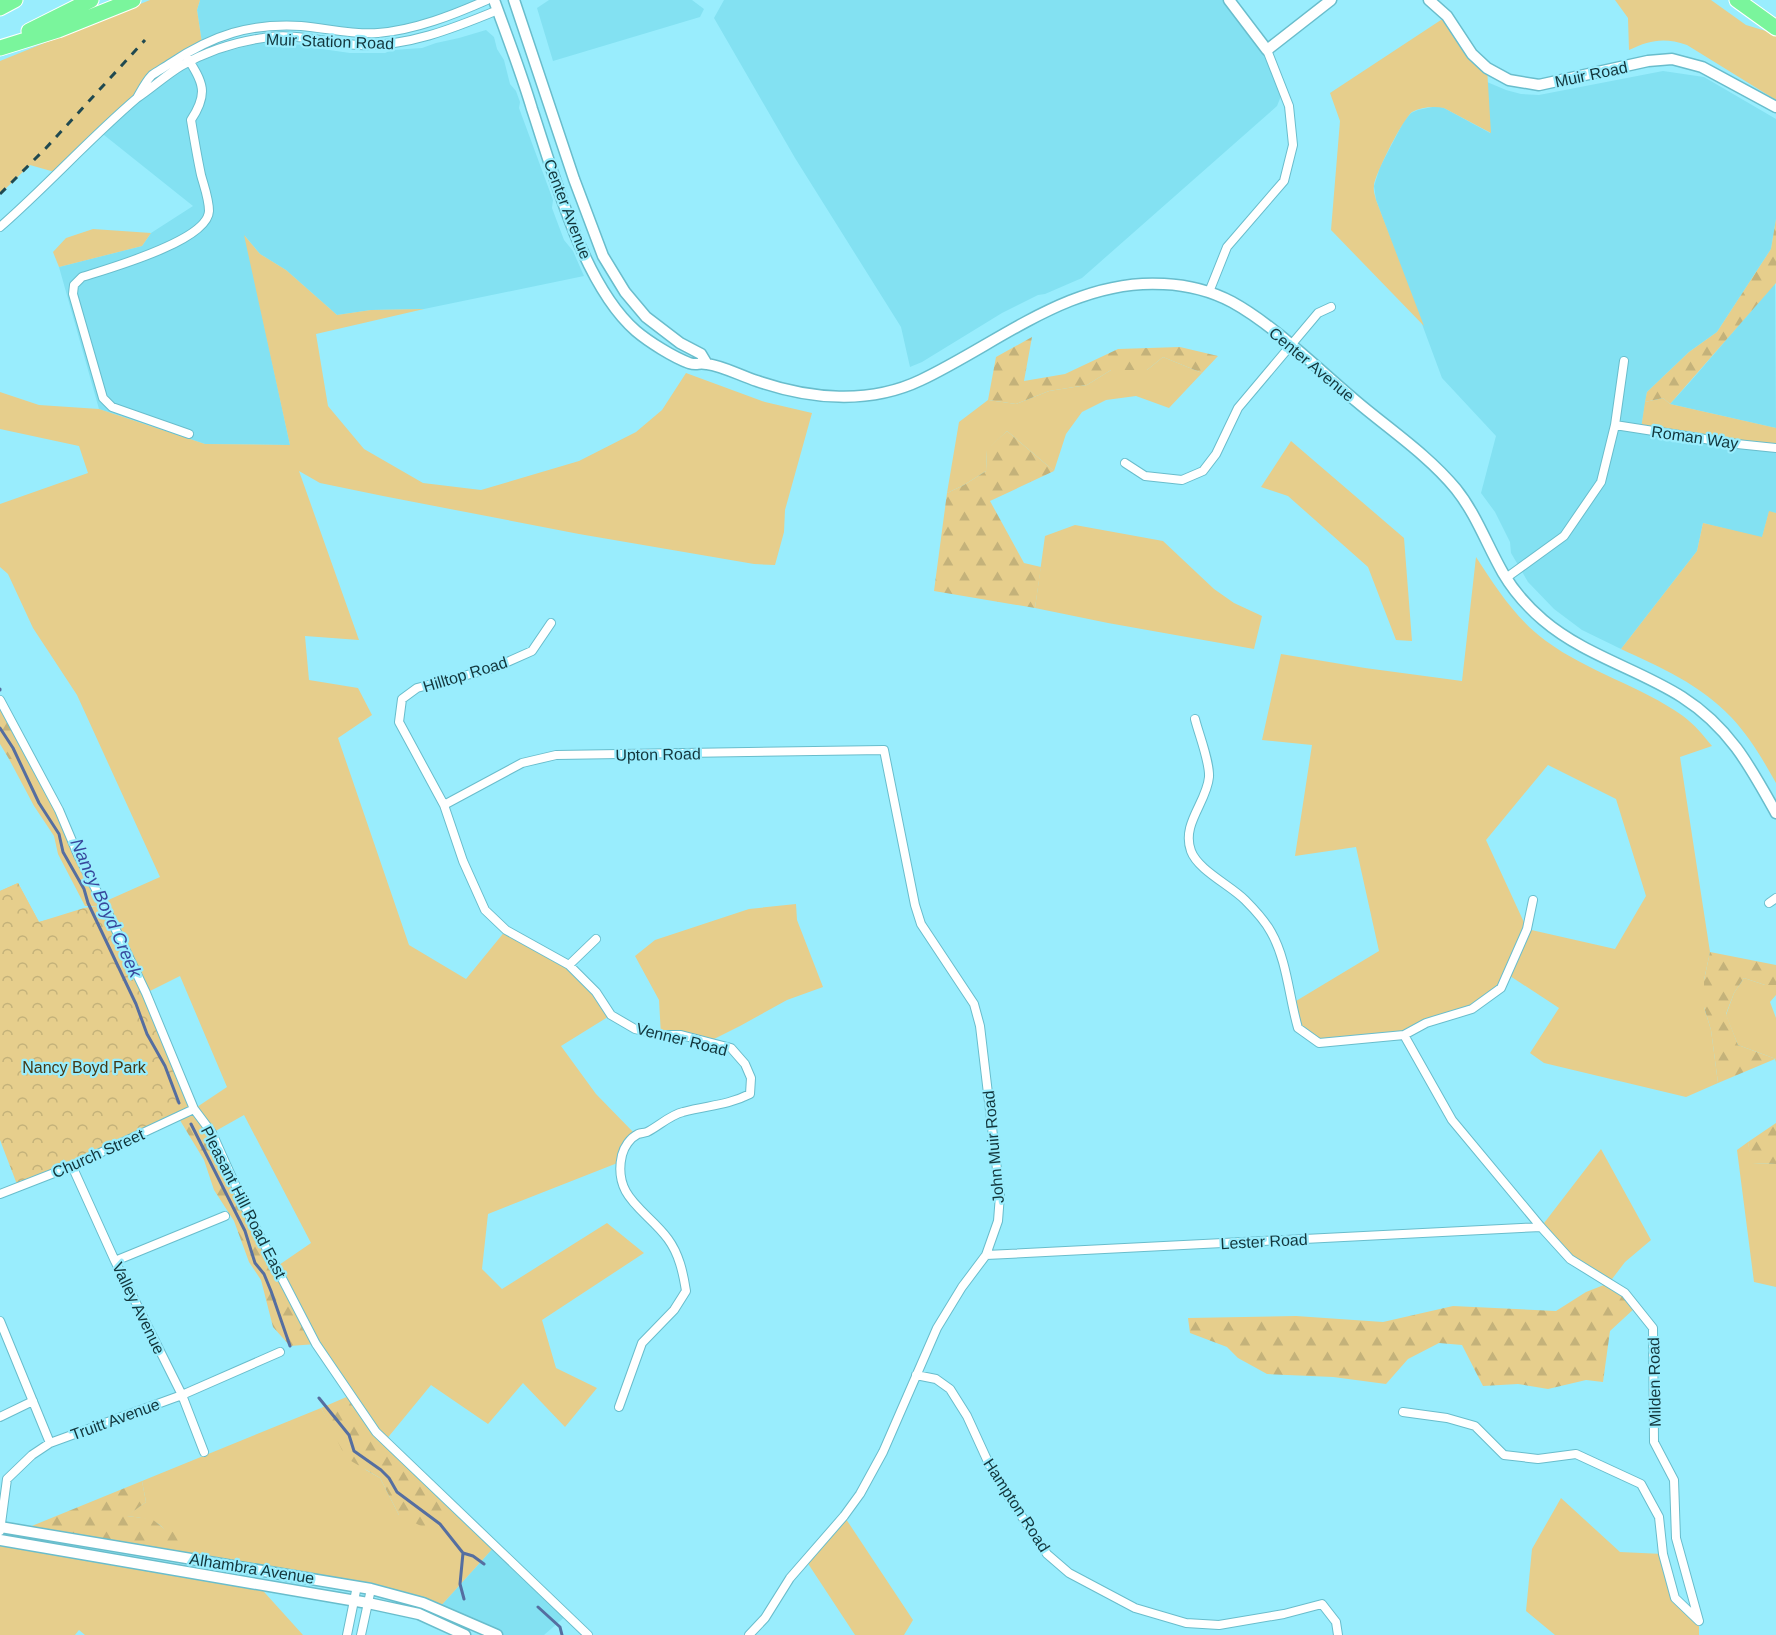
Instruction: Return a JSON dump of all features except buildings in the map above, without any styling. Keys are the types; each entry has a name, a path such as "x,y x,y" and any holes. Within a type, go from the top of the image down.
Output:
{"highway":[{"path":"0,47 91,0"},
{"path":"0,47 58,30 133,0"},
{"path":"1737,0 1776,28"}],"street":[{"name":"Muir Station Road","path":"137,98 150,76 202,43 246,29 299,26 376,34 403,29 467,9 487,0"},
{"path":"1209,292 1227,246 1284,181 1293,145 1289,105 1267,50 1229,0"},
{"path":"1267,50 1331,0"},
{"name":"Muir Road","path":"1429,0 1447,16 1472,54 1486,68 1509,80 1539,85 1648,61 1672,59 1702,67 1776,107"},
{"path":"496,5 516,1"},
{"name":"Center Avenue","path":"516,1 574,179 603,256 625,292 646,317 680,343 701,354 707,364"},
{"name":"Muir Station Road","path":"0,227 99,131 137,98 180,66 224,47 264,37 286,36 360,45 400,44 425,38 496,5"},
{"name":"Center Avenue","path":"496,5 556,182 593,274 610,300 634,329 657,345 692,364 707,364 788,392 826,397 854,397 912,384 1028,320 1091,294 1125,285 1166,284 1209,292 1227,299 1251,314 1289,345 1454,486 1468,506 1506,578 1543,620 1573,641 1654,681 1706,714 1729,736 1776,813"},
{"path":"185,54 204,92 201,105 191,120 196,155 208,200 209,213 203,226 158,252 82,277 74,285 73,294 103,398 112,407 189,434"},
{"path":"1125,463 1145,476 1182,480 1203,471 1216,453 1238,408 1318,313 1331,307"},
{"path":"1506,578 1564,536 1601,482 1615,426 1624,361"},
{"name":"Roman Way","path":"1615,426 1776,448"},
{"name":"Hilltop Road","path":"402,699 417,688 494,668 532,651 551,623"},
{"name":"Venner Road","path":"402,699 399,722 444,805 463,861 485,910 506,930 569,965 596,992 610,1015 635,1029 661,1035 681,1035 731,1048 745,1064 751,1078 750,1094 733,1102 681,1112 647,1132 636,1135 624,1147 621,1184 632,1203 656,1223 669,1241 683,1268 686,1291 674,1310 642,1343 619,1407"},
{"name":"Pleasant Hill Road East","path":"1,706 59,810 78,855 140,979 194,1109 212,1133 246,1209 316,1344 376,1432 588,1635"},
{"path":"1195,719 1209,775 1207,791 1192,819 1189,841 1191,852 1200,864 1245,899 1270,931 1284,967 1298,1028 1319,1043 1404,1035 1426,1023 1472,1009 1501,988 1527,929 1533,900"},
{"name":"Upton Road","path":"444,805 522,763 556,755 884,750"},
{"name":"John Muir Road","path":"749,1635 765,1618 790,1578 860,1494 883,1452 937,1328 986,1255 998,1221 1000,1195 980,1026 974,1004 921,924 884,750"},
{"path":"569,965 596,939"},
{"name":"Milden Road","path":"1403,1412 1447,1418 1474,1426 1504,1455 1538,1459 1576,1454 1641,1484 1659,1517 1663,1554 1675,1598 1699,1621 1676,1538 1674,1480 1654,1442 1653,1328 1624,1293 1570,1259 1541,1227 1452,1120 1404,1035"},
{"name":"Church Street","path":"0,1194 72,1166 194,1109"},
{"name":"Valley Avenue","path":"72,1166 115,1261 182,1395 204,1452"},
{"path":"115,1261 225,1216"},
{"name":"Lester Road","path":"986,1255 1541,1227"},
{"path":"0,1321 51,1443"},
{"name":"Truitt Avenue","path":"0,1532 7,1479 32,1455 51,1443 182,1395 280,1352"},
{"name":"Hampton Road","path":"916,1374 936,1378 950,1389 968,1416 1002,1487 1047,1554 1070,1573 1136,1608 1186,1623 1220,1625 1284,1614 1322,1604 1336,1622 1338,1635"},
{"path":"0,1417 33,1401"},
{"name":"Alhambra Avenue","path":"0,1527 371,1589 423,1603 497,1635"},
{"name":"Alhambra Avenue","path":"0,1540 368,1603 419,1614 465,1635"},
{"path":"347,1635 357,1586"},
{"path":"361,1635 371,1589"}],"shaded area":[{"path":"200,0 487,0 467,9 377,34 271,26 202,43 197,10"},
{"path":"549,0 692,0 704,9 700,17 553,61 537,8"},
{"path":"724,0 1229,0 1267,50 1283,91 1277,106 1082,278 1038,295 1002,313 910,367 901,327 795,158 714,18"},
{"path":"486,30 494,37 497,49 504,60 510,84 516,91 520,102 519,108 553,200 552,208 564,240 573,251 584,276 424,309 371,310 337,315 286,270 260,254 245,236 290,445 205,444 99,409 59,267 142,246 151,233 193,206 99,131 180,66 224,47 225,52 259,43 307,45 350,53 385,53 392,50 422,48"},
{"path":"1663,71 1704,77 1776,119 1776,219 1771,249 1717,332 1689,352 1647,392 1641,429 1776,448 1776,513 1769,512 1762,538 1703,523 1697,551 1621,649 1582,630 1554,609 1528,582 1511,553 1510,542 1495,512 1481,493 1496,436 1442,378 1376,200 1374,186 1380,167 1404,121 1411,113 1437,106 1490,133 1487,82 1521,94 1539,95"},
{"path":"1775,283 1776,428 1670,404 1690,382"},
{"path":"495,1546 567,1615 544,1635 497,1635 438,1609"}],"green space":[{"path":"150,0 200,0 197,10 202,43 151,76 137,98 58,173 30,165 0,194 0,61"},
{"path":"1615,0 1711,0 1746,25 1776,34 1776,100 1687,45 1671,41 1657,41 1629,50 1628,18"},
{"path":"1447,16 1487,68 1491,133 1444,108 1428,107 1416,110 1408,117 1396,135 1379,170 1374,188 1376,200 1424,326 1331,230 1340,121 1330,93"},
{"path":"1776,219 1776,283 1670,404 1663,398 1645,402 1647,392 1689,352 1717,332 1771,249"},
{"path":"93,229 151,233 142,246 59,267 53,252 66,238"},
{"path":"244,235 260,254 286,270 337,315 371,310 424,309 316,334 328,406 364,449 423,483 481,490 579,461 636,432 662,410 686,373 765,402 812,413 785,510 784,532 775,565 754,564 579,534 383,496 320,483 299,471 359,640 305,636 309,680 358,688 372,715 338,738 409,945 466,979 506,930 569,965 611,1015 561,1046 596,1094 636,1135 620,1162 488,1214 482,1269 502,1289 607,1223 644,1253 542,1320 556,1368 597,1388 565,1427 523,1383 488,1424 431,1385 385,1441 316,1344 276,1267 311,1243 244,1115 212,1133 194,1109 227,1087 180,976 146,993 104,999 0,891 18,883 39,922 100,906 85,906 58,854 54,836 34,806 9,759 32,759 56,805 82,874 89,888 104,905 106,901 160,877 77,695 33,628 8,574 0,567 0,504 88,473 79,446 0,429 0,392 39,405 99,409 205,444 290,445"},
{"path":"1032,337 1024,381 1065,374 1118,349 1180,347 1218,356 1202,373 1163,357 1147,370 1111,370 1087,385 1049,391 1016,404 988,400 996,357"},
{"path":"1163,357 1202,373 1169,408 1136,396 1106,400 1082,412 1066,434 1054,471 1007,431 987,450 986,471 947,493 959,422 988,400 1016,404 1049,391 1087,385 1111,370 1147,370"},
{"path":"1663,398 1670,404 1776,428 1776,448 1641,429 1645,402"},
{"path":"1007,431 1054,471 990,501 1024,563 1041,567 1035,608 934,591 947,493 986,471 987,449"},
{"path":"1291,441 1404,538 1412,641 1396,640 1368,567 1288,496 1261,487"},
{"path":"1769,511 1776,513 1776,783 1738,725 1707,695 1621,649 1697,551 1703,523 1762,537"},
{"path":"1075,525 1163,541 1214,589 1234,603 1262,616 1254,649 1035,608 1045,536"},
{"path":"1476,557 1516,613 1546,641 1579,662 1667,705 1691,723 1712,746 1680,757 1710,952 1704,980 1704,1007 1711,1030 1718,1083 1686,1097 1544,1063 1530,1053 1559,1008 1507,974 1501,988 1472,1009 1404,1035 1319,1043 1298,1028 1291,1004 1379,951 1356,847 1295,856 1312,745 1262,740 1281,654 1462,681","holes":["1548,765 1616,799 1646,896 1615,949 1527,929 1486,840"]},
{"path":"4,707 32,759 9,759 0,744 0,709"},
{"name":"Nancy Boyd Park","path":"18,883 39,922 84,908 104,905 194,1109 18,1187 0,1140 0,891"},
{"path":"796,904 797,920 823,987 787,1000 708,1042 661,1035 659,1000 635,956 655,940 749,909"},
{"path":"1710,952 1776,965 1776,985 1765,985 1744,978 1734,993 1726,1014 1738,1045 1776,1059 1776,1062 1775,1059 1718,1083 1711,1030 1704,1007 1704,980"},
{"path":"1744,978 1765,985 1776,985 1776,995 1770,1002 1776,1018 1776,1059 1738,1045 1726,1015 1734,993"},
{"path":"0,1051 194,1109 212,1133 316,1344 290,1346 273,1327 261,1280 249,1262 234,1221 214,1190 204,1160 178,1117"},
{"path":"1776,1123 1776,1164 1751,1163 1748,1142"},
{"path":"1748,1142 1752,1163 1776,1164 1776,1287 1754,1282 1737,1150"},
{"path":"1601,1149 1651,1240 1625,1262 1609,1283 1570,1259 1541,1227"},
{"path":"1609,1283 1636,1307 1610,1331 1603,1382 1586,1380 1548,1389 1518,1384 1483,1386 1462,1345 1439,1343 1408,1359 1386,1384 1333,1377 1267,1374 1238,1358 1227,1347 1190,1333 1188,1318 1296,1316 1383,1322 1453,1306 1556,1311 1586,1292"},
{"path":"351,1395 376,1432 454,1507 447,1525 433,1532 399,1515 380,1478 346,1458 321,1408"},
{"path":"321,1408 332,1428 366,1470 380,1478 399,1515 454,1507 495,1546 438,1609 423,1603 180,1556 165,1530 155,1522 126,1516 146,1502 142,1481"},
{"path":"142,1481 146,1502 127,1516 152,1519 167,1531 184,1533 180,1556 22,1530"},
{"path":"1561,1498 1620,1552 1663,1554 1675,1597 1699,1621 1699,1635 1555,1635 1526,1611 1532,1549"},
{"path":"844,1516 913,1620 904,1635 855,1635 805,1559"},
{"path":"0,1540 256,1583 303,1635 85,1635 79,1630 75,1635 0,1635"}],"waterway":[{"name":"Nancy Boyd Creek","path":"0,728 13,748 39,803 59,834 63,852 84,889 88,903 136,1004 147,1034 165,1066 179,1103"},
{"name":"Nancy Boyd Creek","path":"191,1124 245,1231 255,1263 264,1274 290,1346"},
{"name":"Nancy Boyd Creek","path":"319,1398 349,1435 354,1451 381,1470 397,1492 440,1524 463,1553 473,1556 484,1564"},
{"path":"463,1553 460,1584 464,1599"},
{"name":"Nancy Boyd Creek","path":"538,1607 560,1627 562,1635"}],"railway":[{"path":"0,194 46,148 145,40"}]}
